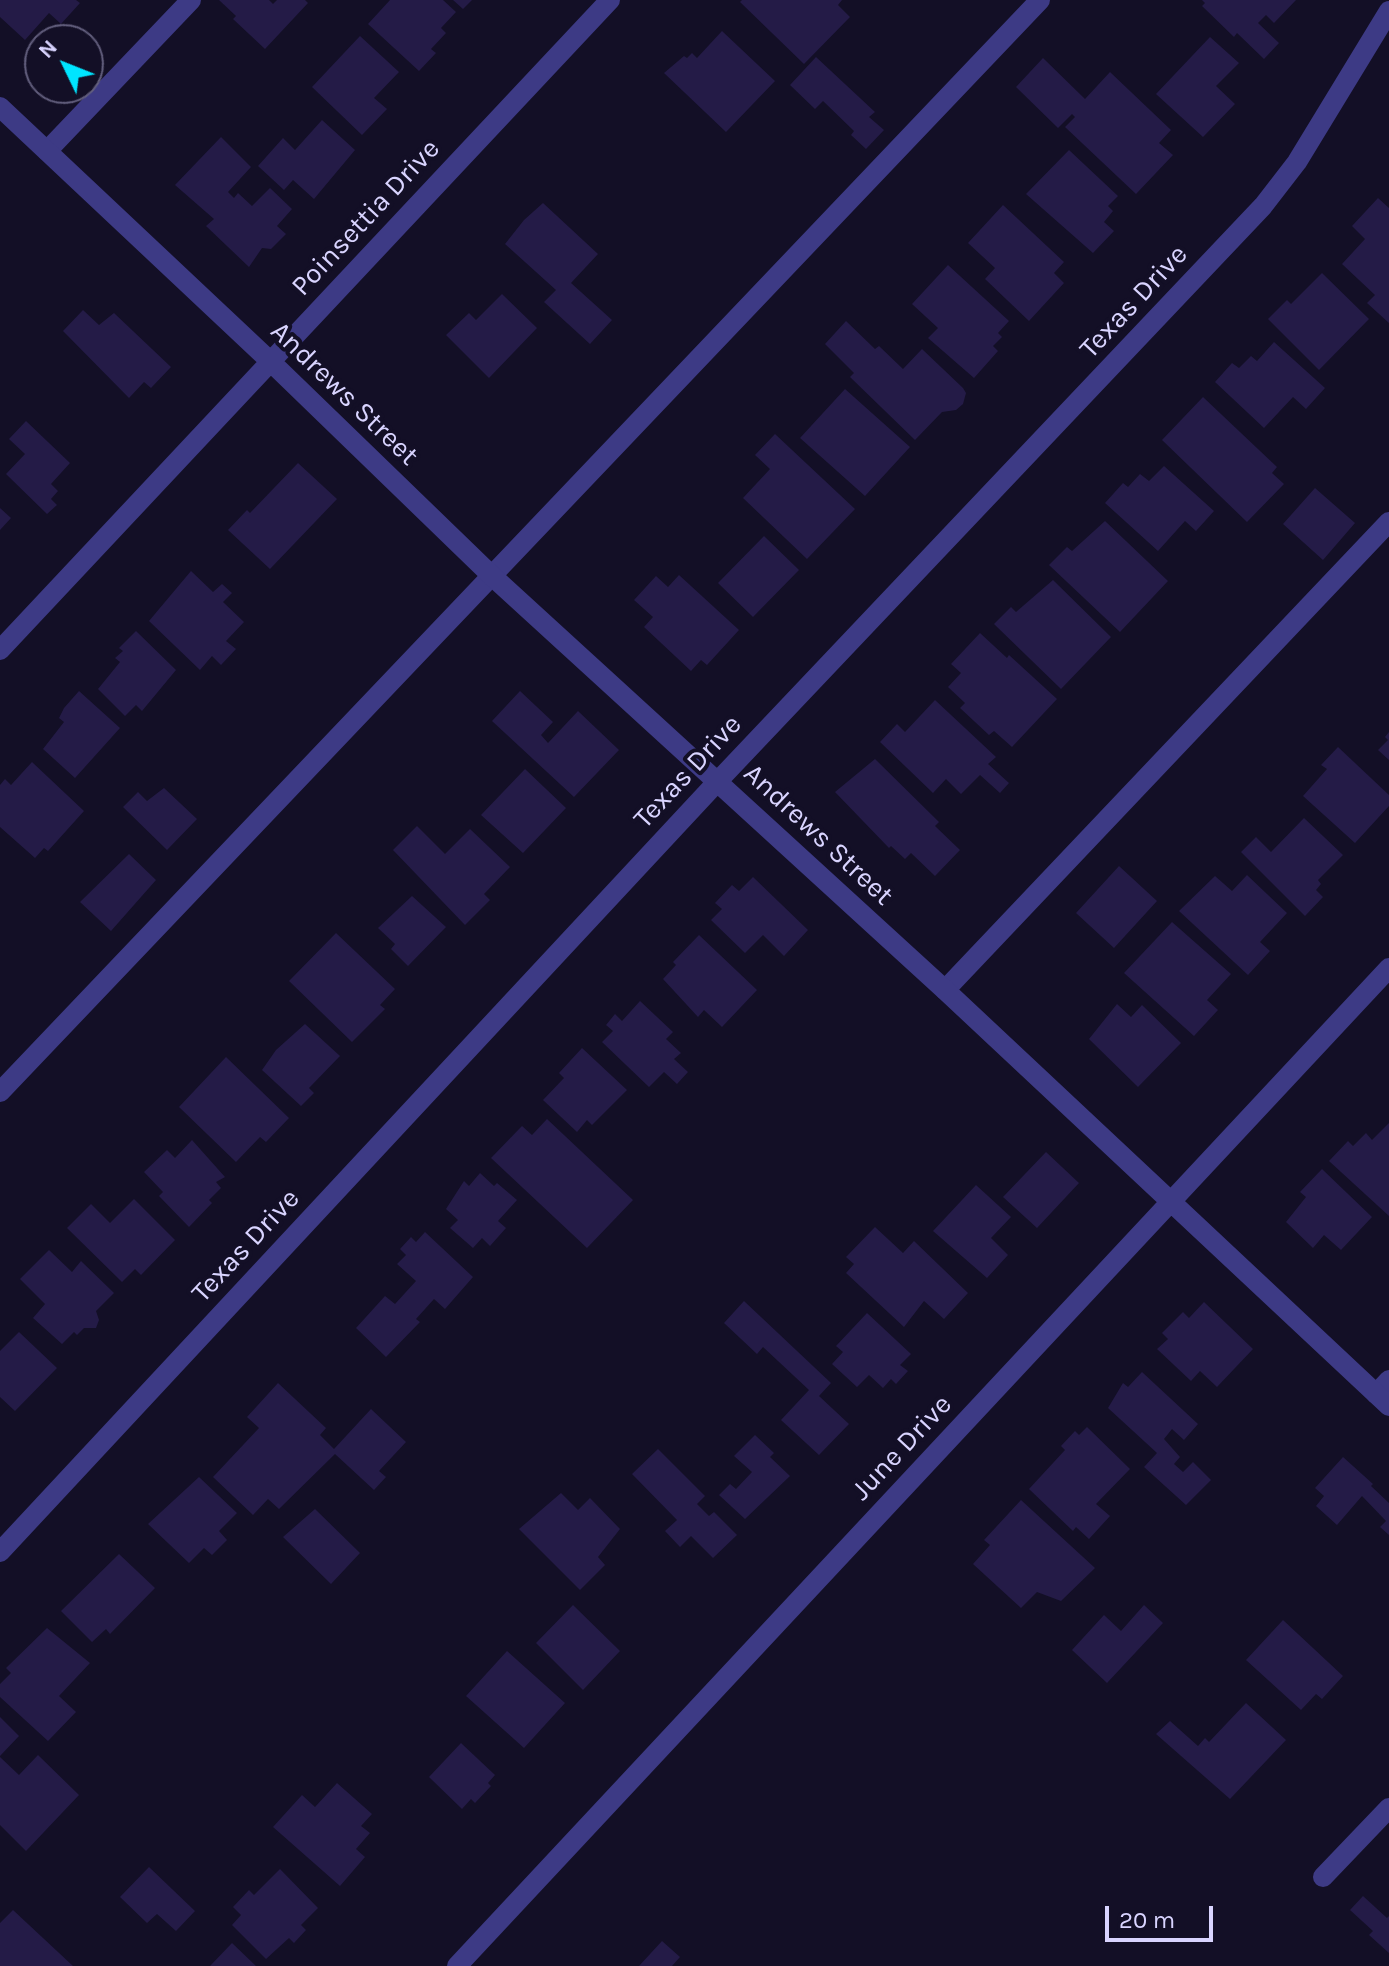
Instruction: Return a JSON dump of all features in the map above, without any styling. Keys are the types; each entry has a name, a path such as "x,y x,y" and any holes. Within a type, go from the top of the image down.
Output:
{"street":[{"path":"47,151 191,0"},
{"name":"Poinsettia Drive","path":"0,650 610,0"},
{"path":"0,1092 1040,0"},
{"name":"Texas Drive","path":"0,1552 718,781 1263,206 1297,162 1389,11"},
{"name":"Andrews Street","path":"0,107 270,361 491,575 945,990 1170,1202 1385,1393"},
{"path":"945,990 1389,522"},
{"name":"June Drive","path":"457,1966 1389,968"},
{"path":"1323,1877 1389,1808"}],"building":[{"path":"0,0 76,0 80,3 61,24 49,13 39,24 24,24 24,39 0,17"},
{"path":"219,0 269,0 273,4 277,0 305,0 308,3 265,49 233,19 236,16"},
{"path":"390,0 443,0 456,12 441,28 446,33 431,49 436,53 419,71 368,24"},
{"path":"453,0 472,0 463,9"},
{"path":"842,0 838,5 850,17 804,64 740,2"},
{"path":"1202,0 1296,0 1274,23 1266,15 1258,23 1279,43 1264,59 1237,33 1234,37 1202,6 1205,3"},
{"path":"722,31 775,81 726,132 664,73 684,56 687,58 692,53 697,58"},
{"path":"360,36 399,72 374,98 387,109 362,135 312,87"},
{"path":"1210,37 1239,63 1216,86 1235,104 1203,137 1156,94"},
{"path":"816,57 875,112 869,117 884,130 866,149 851,135 854,131 823,101 815,109 790,85"},
{"path":"1043,58 1085,99 1110,72 1171,130 1159,143 1173,155 1136,194 1065,127 1075,117 1072,114 1058,128 1016,87"},
{"path":"322,120 355,150 314,199 293,180 284,190 258,166 283,138 295,150"},
{"path":"221,137 251,167 228,192 234,198 238,193 252,206 270,188 292,209 277,226 286,234 271,249 262,248 249,267 206,226 214,219 175,185"},
{"path":"1069,150 1118,196 1108,206 1113,211 1104,222 1114,231 1093,253 1026,194"},
{"path":"1378,198 1389,208 1389,323 1367,303 1375,295 1342,264 1365,239 1352,226"},
{"path":"543,203 598,254 571,283 612,320 590,344 544,302 556,290 505,244"},
{"path":"1003,205 1064,262 1054,273 1064,283 1029,321 985,279 995,268 968,243"},
{"path":"948,265 1009,321 998,333 1002,337 993,346 998,351 974,378 928,338 938,328 912,304"},
{"path":"1322,273 1369,319 1319,370 1268,319 1287,300 1291,304"},
{"path":"502,294 537,328 489,378 446,335 469,313 476,320"},
{"path":"83,310 99,325 114,313 171,367 151,388 144,382 129,398 63,331"},
{"path":"846,321 875,349 879,346 903,369 922,349 963,388 966,393 963,404 956,410 942,412 915,440 850,377 854,373 825,344"},
{"path":"1274,342 1325,388 1306,409 1293,397 1264,428 1215,382 1232,363 1239,368 1251,356 1257,361"},
{"path":"845,389 910,447 865,496 800,438"},
{"path":"1203,397 1277,467 1272,473 1284,484 1247,522 1162,440"},
{"path":"26,421 70,463 51,484 58,491 51,499 57,505 47,514 6,474 25,454 9,439"},
{"path":"775,434 855,509 807,559 743,498 770,469 755,455"},
{"path":"298,463 337,499 270,569 228,530 247,510 250,513"},
{"path":"1164,466 1214,511 1196,531 1185,521 1158,551 1105,503 1123,483 1128,487 1140,474 1149,481"},
{"path":"1315,488 1355,523 1323,560 1283,524"},
{"path":"0,508 11,518 0,530"},
{"path":"1105,521 1168,581 1120,632 1049,565 1067,547 1072,551"},
{"path":"764,536 799,570 753,617 718,583"},
{"path":"191,571 213,592 222,584 232,593 223,602 244,622 226,641 236,649 221,665 212,656 200,670 149,621"},
{"path":"679,575 739,630 707,665 701,660 691,671 644,627 653,617 634,600 656,576 668,587"},
{"path":"1053,580 1111,637 1061,689 994,624 1011,607 1016,612"},
{"path":"136,631 176,670 142,711 136,705 125,716 98,689 120,662 115,658 123,651 119,648"},
{"path":"980,633 1057,699 1012,747 994,731 989,735 960,708 965,703 948,687 961,673 951,664"},
{"path":"79,691 120,728 75,778 43,749 64,722 59,718 64,708"},
{"path":"520,691 553,722 541,735 548,743 578,711 619,750 574,797 492,721"},
{"path":"935,700 996,757 988,764 1009,783 1000,793 980,775 961,794 946,779 933,793 880,742 897,724 905,732"},
{"path":"1389,732 1389,760 1378,750 1388,740 1385,737"},
{"path":"1338,747 1389,795 1389,806 1355,843 1303,796 1327,769 1321,765"},
{"path":"875,759 939,822 935,826 960,850 935,876 911,853 905,859 891,846 889,848 835,792"},
{"path":"32,762 84,811 48,851 44,848 35,858 0,827 0,785 5,779 11,785"},
{"path":"525,769 566,808 523,853 481,815"},
{"path":"164,788 197,819 167,850 123,807 138,792 147,801"},
{"path":"1304,818 1343,855 1318,880 1321,884 1316,890 1323,897 1305,916 1241,852 1256,837 1271,852"},
{"path":"417,826 445,854 470,829 510,867 484,894 490,900 465,925 393,850"},
{"path":"129,854 156,880 111,931 80,902"},
{"path":"1119,866 1157,901 1114,948 1076,913"},
{"path":"1247,875 1287,913 1260,942 1270,951 1248,975 1179,911 1215,876 1232,891"},
{"path":"753,877 808,930 784,956 763,935 745,953 711,920 722,909 715,903 732,885 739,891"},
{"path":"412,896 446,927 408,966 391,949 395,944 378,928"},
{"path":"1172,922 1231,974 1207,1000 1218,1010 1194,1036 1124,973"},
{"path":"336,933 395,989 380,1005 385,1009 352,1042 289,981"},
{"path":"699,935 757,990 722,1027 704,1010 698,1017 663,979 676,965 673,962"},
{"path":"640,1001 673,1032 666,1039 681,1053 674,1059 688,1072 677,1084 664,1072 649,1087 602,1042 613,1031 606,1025 615,1014 622,1021"},
{"path":"1117,1004 1131,1017 1142,1005 1181,1043 1138,1087 1089,1039"},
{"path":"305,1024 340,1056 309,1088 314,1093 301,1106 262,1070 276,1050"},
{"path":"582,1048 627,1090 592,1125 587,1120 577,1132 543,1100 564,1078 559,1073"},
{"path":"226,1057 289,1118 266,1142 260,1137 236,1162 179,1107"},
{"path":"547,1119 633,1200 587,1248 491,1158 522,1126 532,1135"},
{"path":"1389,1123 1389,1216 1329,1161 1348,1141 1353,1146 1366,1133 1372,1140"},
{"path":"192,1140 225,1177 216,1182 221,1188 209,1200 212,1203 189,1227 159,1196 163,1192 144,1172 167,1150 175,1158"},
{"path":"1046,1152 1079,1183 1037,1228 1003,1197"},
{"path":"1322,1169 1372,1217 1341,1250 1324,1235 1313,1248 1286,1222 1306,1197 1300,1192"},
{"path":"480,1173 517,1200 498,1221 506,1228 490,1246 482,1238 473,1248 450,1228 458,1220 446,1209 464,1181 469,1186"},
{"path":"976,1185 1011,1217 991,1238 1008,1255 987,1278 933,1231"},
{"path":"134,1199 175,1240 141,1275 135,1269 122,1282 67,1228 91,1204 110,1223"},
{"path":"875,1227 903,1253 914,1241 968,1293 944,1319 924,1301 904,1327 846,1273 854,1264 846,1257"},
{"path":"425,1232 473,1277 445,1309 434,1299 416,1319 420,1322 386,1357 356,1328 385,1296 395,1304 416,1281 397,1264 406,1255 400,1249 411,1237 416,1242"},
{"path":"49,1250 72,1272 81,1261 114,1293 96,1311 99,1320 96,1328 84,1328 77,1335 74,1332 62,1344 33,1318 45,1304 20,1279"},
{"path":"744,1301 831,1383 819,1396 849,1424 819,1455 781,1420 809,1390 763,1347 757,1354 724,1323"},
{"path":"1204,1302 1253,1349 1217,1387 1200,1371 1191,1381 1157,1349 1168,1339 1162,1333 1183,1312 1189,1318"},
{"path":"867,1313 911,1354 900,1365 908,1371 896,1384 891,1379 883,1388 869,1375 857,1387 832,1364 843,1352 836,1346"},
{"path":"19,1332 57,1368 15,1411 0,1397 0,1351"},
{"path":"1142,1372 1198,1424 1184,1440 1172,1429 1164,1439 1180,1457 1174,1464 1183,1472 1193,1462 1211,1480 1186,1505 1144,1467 1157,1453 1108,1408 1123,1383 1128,1387"},
{"path":"278,1383 326,1428 320,1435 334,1449 371,1409 406,1442 379,1471 386,1477 374,1490 335,1454 279,1509 268,1499 253,1515 213,1477 259,1428 247,1417"},
{"path":"1087,1427 1130,1469 1096,1504 1110,1516 1089,1539 1076,1527 1073,1531 1029,1489 1065,1450 1061,1446 1075,1431 1079,1435"},
{"path":"755,1435 774,1453 770,1457 790,1476 745,1519 719,1495 730,1484 736,1489 752,1472 734,1456"},
{"path":"658,1449 705,1496 697,1504 709,1516 714,1512 737,1535 713,1558 691,1536 680,1547 665,1531 677,1520 632,1474"},
{"path":"1343,1457 1389,1503 1389,1535 1380,1527 1386,1521 1362,1496 1337,1525 1316,1506 1324,1496 1315,1488"},
{"path":"199,1477 237,1513 219,1531 227,1540 212,1555 204,1548 189,1563 148,1524"},
{"path":"561,1493 578,1510 590,1498 620,1529 598,1557 605,1565 580,1590 519,1529"},
{"path":"1021,1500 1095,1568 1061,1601 1037,1592 1021,1608 973,1564 990,1545 984,1540"},
{"path":"315,1509 360,1553 331,1584 283,1537"},
{"path":"119,1554 155,1588 110,1634 106,1629 92,1642 61,1611"},
{"path":"573,1605 620,1651 583,1690 536,1643"},
{"path":"1144,1605 1163,1623 1107,1683 1072,1650 1104,1615 1121,1631"},
{"path":"1283,1620 1343,1676 1322,1699 1316,1694 1301,1710 1246,1660"},
{"path":"47,1628 90,1663 59,1696 76,1712 48,1741 0,1697 0,1684 11,1673 6,1668"},
{"path":"507,1651 565,1703 524,1748 466,1696"},
{"path":"1246,1703 1286,1740 1230,1799 1156,1734 1170,1721 1198,1746 1205,1738 1209,1742"},
{"path":"0,1717 19,1736 0,1756"},
{"path":"461,1743 495,1775 488,1783 491,1786 475,1803 471,1799 462,1809 429,1777"},
{"path":"38,1755 79,1795 26,1851 0,1825 0,1757 19,1775"},
{"path":"337,1783 372,1814 361,1826 370,1833 356,1849 365,1857 340,1886 273,1827 302,1795 315,1807"},
{"path":"149,1867 195,1911 176,1931 157,1914 147,1923 120,1897"},
{"path":"280,1869 318,1908 301,1925 306,1930 294,1943 289,1938 266,1959 232,1925 241,1915 233,1907 249,1890 254,1895"},
{"path":"1363,1896 1387,1918 1389,1916 1389,1953 1369,1935 1373,1931 1350,1910"},
{"path":"13,1910 73,1966 0,1966 0,1923"},
{"path":"662,1941 680,1957 672,1966 639,1966"},
{"path":"232,1943 256,1966 210,1966"}]}
